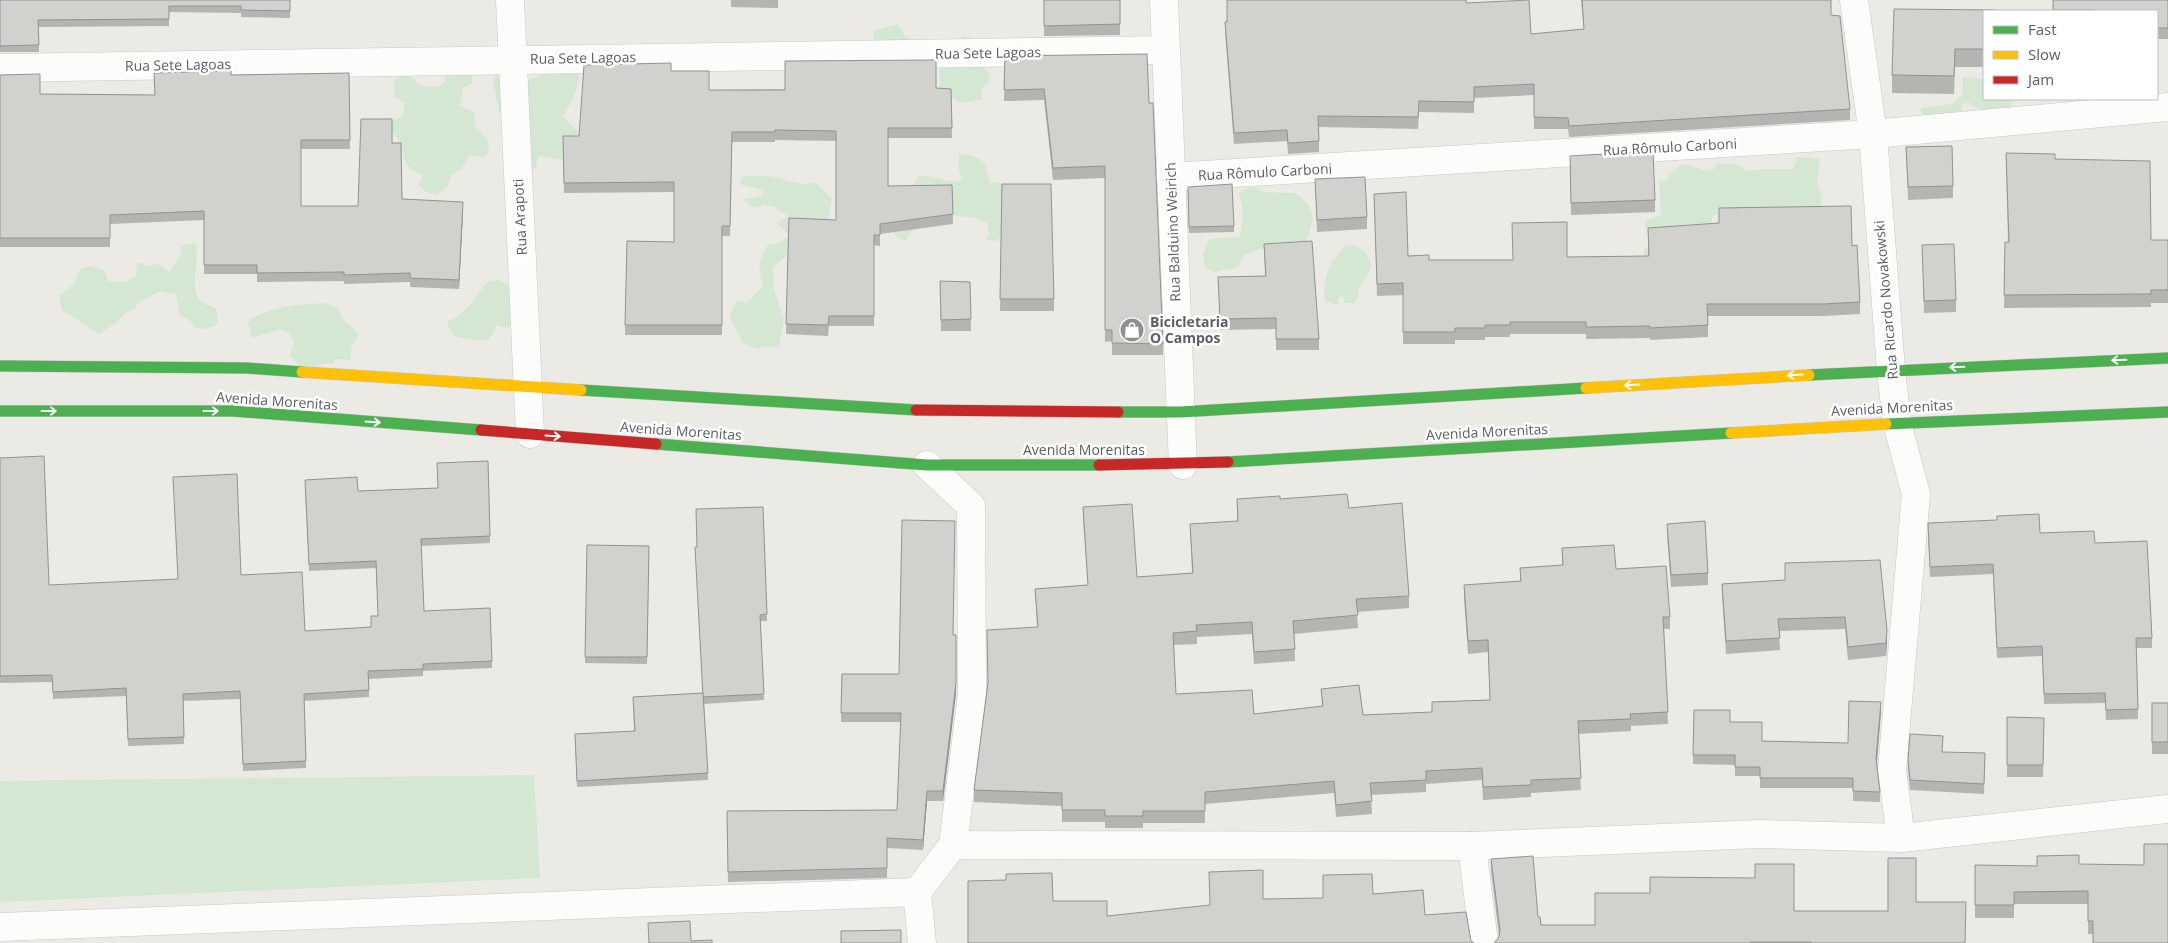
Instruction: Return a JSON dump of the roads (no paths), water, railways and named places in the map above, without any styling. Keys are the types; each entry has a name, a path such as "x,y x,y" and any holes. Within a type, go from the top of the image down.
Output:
{"main road":[{"name":"Avenida Morenitas","path":"0,366 246,368 888,410 1180,412 1891,370 2168,358"},
{"name":"Avenida Morenitas","path":"0,411 233,411 927,465 1183,465 1897,423 2168,412"}],"street":[{"name":"Rua Arapoti","path":"510,0 530,434"},
{"name":"Rua Balduino Weirich","path":"1164,0 1183,465"},
{"name":"Rua Ricardo Novakowski","path":"1854,0 1873,134 1891,370 1897,423 1916,494 1892,770 1901,838"},
{"name":"Rua Sete Lagoas","path":"0,68 1166,50"},
{"name":"Rua Rômulo Carboni","path":"1170,177 1873,134 2168,107"},
{"path":"922,943 917,892 953,845 972,694 971,506 927,465"},
{"path":"953,845 1472,846 1759,834 1901,838 2168,809"},
{"path":"1472,846 1484,943"},
{"path":"0,927 917,892"}],"place":[{"name":"Bicicletaria O Campos","path":"1132,330"}]}
